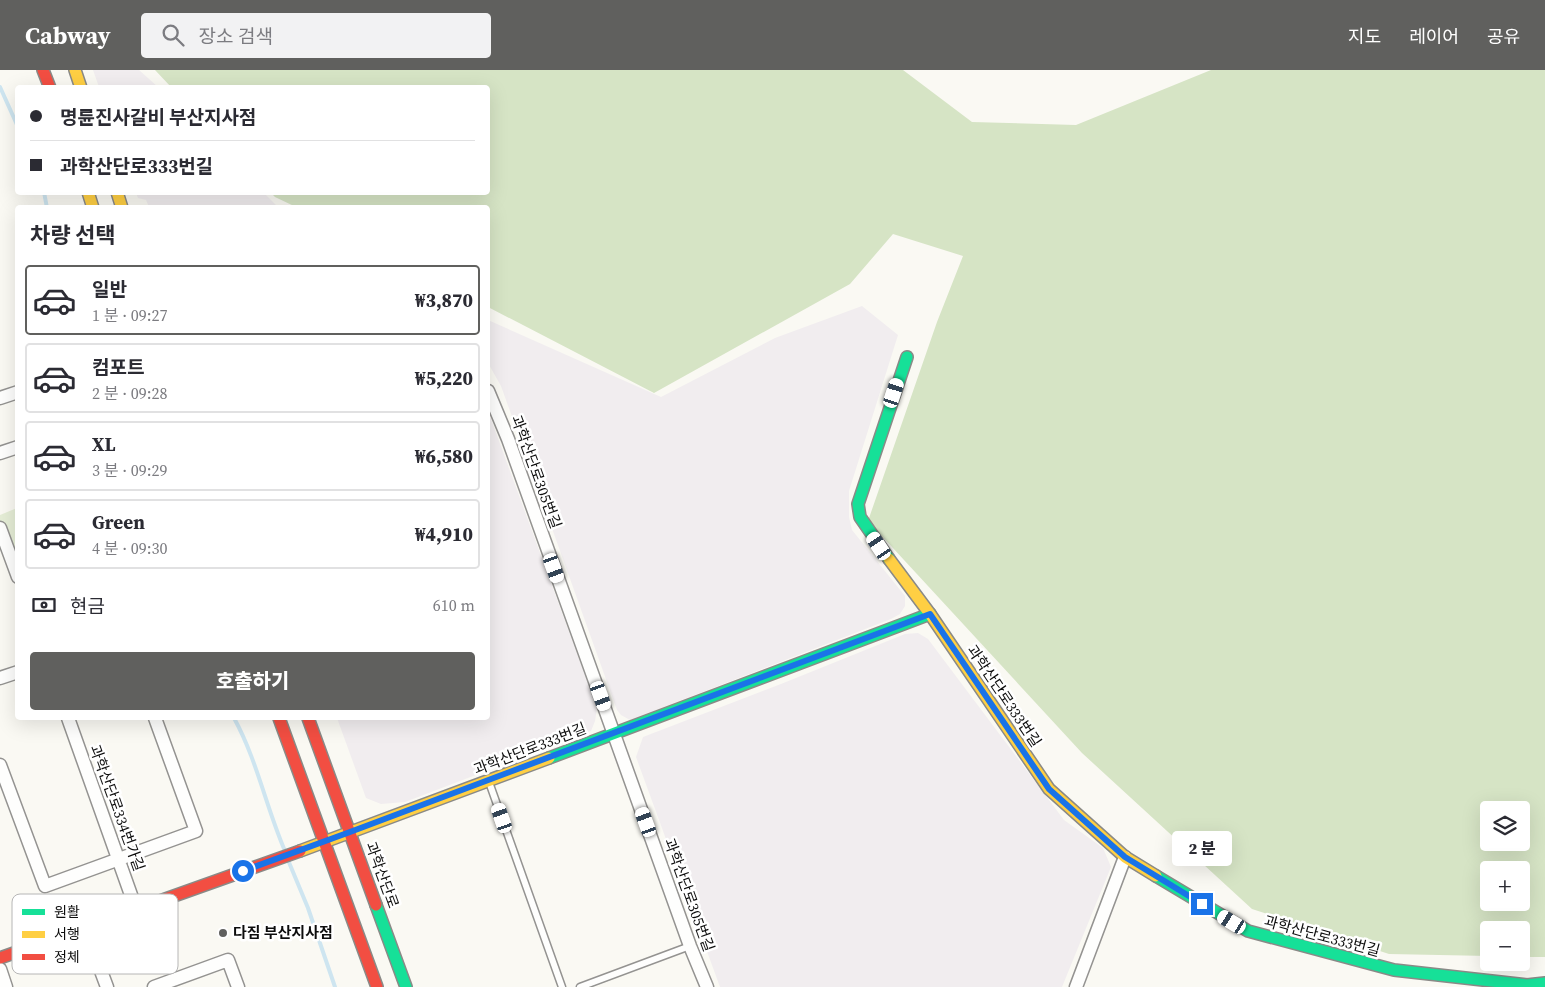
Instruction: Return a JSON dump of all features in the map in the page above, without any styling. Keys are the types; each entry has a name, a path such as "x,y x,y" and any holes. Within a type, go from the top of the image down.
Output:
{"street":[{"path":"43,70 49,85"},
{"path":"75,70 80,85"},
{"name":"과학산단로333번길","path":"906,357 858,504 860,517 879,546 930,614 1049,789 1125,857 1248,931 1394,970 1527,985 1545,983"},
{"path":"0,398 15,393"},
{"name":"과학산단로305번길","path":"490,396 508,440 690,946 707,987"},
{"path":"0,453 15,448"},
{"path":"0,528 15,569"},
{"name":"과학산단로333번길","path":"178,894 338,837 930,614"},
{"path":"0,678 15,673"},
{"name":"과학산단로334번가길","path":"69,720 131,894"},
{"path":"0,765 45,886 196,831 156,720"},
{"path":"280,720 377,987"},
{"name":"과학산단로","path":"309,720 406,987"},
{"path":"1076,987 1125,857"},
{"name":"과학산단로333번길","path":"0,958 12,954"},
{"path":"154,987 228,960 238,987"},
{"path":"0,969 6,987"},
{"path":"102,974 107,987"}],"lane":[{"path":"488,780 562,987"},
{"path":"580,987 690,946"}],"shaded area":[{"path":"93,70 139,70 156,85 98,85"},
{"path":"137,195 266,195 276,205 148,205 146,200 138,198"},
{"path":"862,306 898,335 849,491 849,517 852,530 905,596 905,606 900,614 891,619 630,720 621,715 617,710 501,386 490,367 490,321 661,397 775,338"},
{"path":"490,416 597,708 595,721 591,731 405,802 381,804 366,798 338,720 490,720"},
{"path":"918,633 928,639 1064,820 1103,848 1111,867 1062,987 720,987 636,757 643,737 905,634"}],"green space":[{"path":"155,70 903,70 972,122 1076,125 1211,70 1545,70 1545,957 1530,957 1530,921 1480,921 1480,956 1389,954 1252,909 1082,753 868,521 937,322 963,256 893,234 850,284 654,393 490,308 490,205 292,205 273,195 490,195 490,85 169,85"},
{"path":"15,509 15,571 0,528 0,515"}],"waterway":[{"path":"0,87 15,120"},
{"path":"45,195 46,205"},
{"path":"235,720 249,750 285,851"},
{"path":"288,860 308,908 335,987"}],"traffic: fast":[{"path":"889,559 860,517 858,504 907,357"},
{"path":"549,758 930,614"},
{"path":"1156,876 1248,931 1394,970 1527,985 1545,983"},
{"path":"376,905 406,987"}],"traffic: slow":[{"path":"75,70 80,85"},
{"path":"89,195 92,205"},
{"path":"118,195 121,205"},
{"path":"889,559 930,614 1049,789 1125,857 1156,876"},
{"path":"300,851 549,758"}],"traffic: jam":[{"path":"43,70 49,85"},
{"path":"280,720 377,987"},
{"path":"309,720 376,905"},
{"path":"178,895 300,851"},
{"path":"0,958 12,954"}],"place":[{"name":"다짐 부산지사점","path":"223,933"}],"route":[{"path":"243,871 930,614 1049,789 1125,857 1202,904"}]}
